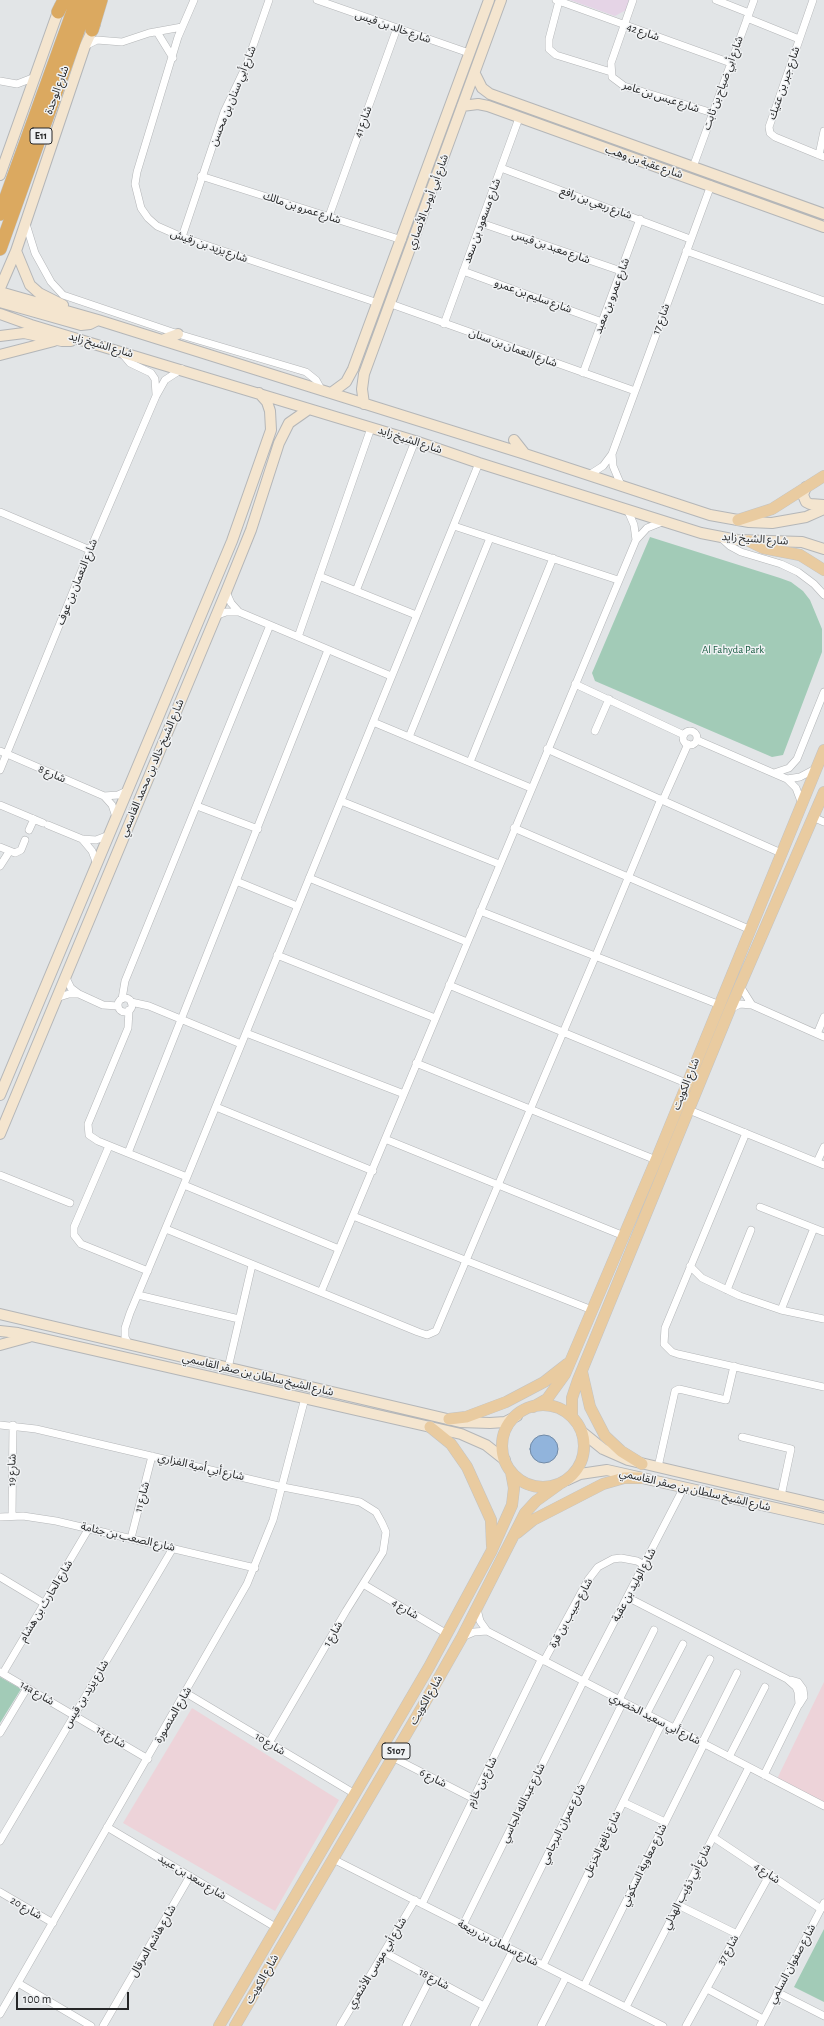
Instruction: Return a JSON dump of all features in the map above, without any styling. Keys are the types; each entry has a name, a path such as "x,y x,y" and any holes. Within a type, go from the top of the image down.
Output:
{"highway":[{"name":"شارع الوحدة","path":"0,249 76,20 77,0"},
{"name":"شارع الوحدة","path":"0,214 76,20 89,0"},
{"path":"92,30 101,0"}],"main road":[{"path":"738,520 772,509 824,476"},
{"path":"749,541 763,548 800,556 824,570"},
{"name":"شارع الكويت","path":"572,1417 572,1398 581,1371 706,1070 751,930 824,752"},
{"name":"شارع الكويت","path":"533,1407 547,1399 557,1387 571,1359 656,1160 686,1083 705,1040 740,986 824,792"},
{"path":"705,1040 705,1050 699,1070 702,1072 706,1070"},
{"path":"449,1420 480,1413 506,1402 544,1382 571,1359"},
{"path":"581,1371 590,1407 605,1436 621,1452 642,1464"},
{"path":"547,1406 560,1409 572,1417 582,1432 584,1445 582,1458 576,1470 564,1482 550,1487 534,1486 519,1479 511,1472 504,1460 502,1448 504,1436 509,1425 517,1416 533,1407 547,1406"},
{"path":"430,1427 451,1444 467,1467 491,1520 491,1552"},
{"name":"شارع الكويت","path":"219,2026 429,1667 491,1552 512,1505 514,1488 511,1472"},
{"path":"511,1542 517,1533 533,1520 596,1488 624,1478 642,1478"},
{"name":"شارع الكويت","path":"235,2026 462,1637 521,1520 530,1507 542,1496 564,1482"},
{"path":"424,1704 426,1692 437,1668 435,1665 429,1667"}],"street":[{"path":"0,288 26,224 85,46 105,0"},
{"name":"شارع يزيد بن رقيش","path":"194,0 182,27 135,184 141,208 148,218 157,226 182,237 378,303"},
{"name":"شارع أبي سنان بن محسن","path":"182,237 201,176 224,112 246,66 269,0"},
{"name":"شارع خالد بن قيس","path":"318,0 469,53"},
{"name":"شارع أبي أيوب الأنصاري","path":"326,392 340,387 350,376 402,240 489,0"},
{"name":"شارع أبي أيوب الأنصاري","path":"364,404 362,382 502,0"},
{"path":"611,72 611,63 633,0"},
{"path":"716,0 799,39"},
{"name":"شارع أبي ضياح بن ثابت","path":"693,167 754,0"},
{"name":"شارع جبر بن عتيك","path":"813,0 770,124 769,131 775,137 821,156"},
{"name":"شارع 42","path":"558,1 730,63"},
{"name":"شارع عبس بن عامر","path":"558,1 549,39 549,49 556,55 611,72 615,81 624,86 713,113"},
{"path":"0,175 61,4"},
{"path":"85,46 97,40 122,42 157,32 182,27"},
{"name":"شارع 41","path":"329,216 398,28"},
{"path":"157,32 173,58"},
{"name":"شارع عقبة بن وهب","path":"475,74 482,88 490,94 824,214"},
{"path":"0,81 17,84 35,77"},
{"name":"شارع عقبة بن وهب","path":"462,106 483,104 711,185 824,228"},
{"name":"شارع مسعود بن سعد","path":"444,324 519,118"},
{"path":"553,130 557,124 566,125 571,123"},
{"path":"821,156 824,131"},
{"name":"شارع ربعي بن رافع","path":"501,168 690,239"},
{"name":"شارع عمرو بن مالك","path":"201,176 402,240"},
{"name":"شارع 17","path":"589,475 603,466 612,454 711,185"},
{"name":"شارع عمرو بن معبد","path":"583,373 640,220"},
{"name":"شارع معبد بن قيس","path":"481,223 621,271"},
{"path":"26,224 35,253 51,282 63,295 178,334 306,372 316,380 326,392"},
{"path":"16,251 30,285 39,293 67,306 74,313"},
{"path":"686,251 824,301"},
{"name":"شارع سليم بن عمرو","path":"464,271 602,322"},
{"name":"شارع الشيخ زايد","path":"0,292 98,320 525,454 697,511 760,523 784,522 806,517 824,509"},
{"path":"0,302 81,325 90,324 98,320"},
{"name":"شارع النعمان بن سنان","path":"391,304 635,391"},
{"name":"شارع الشيخ زايد","path":"0,314 259,392 309,409 415,441 478,463 662,522 720,537 749,541 802,542 824,549"},
{"path":"0,336 24,333 60,340"},
{"path":"162,340 178,334"},
{"path":"0,355 26,347 60,340 81,339"},
{"path":"120,351 130,363 151,373 156,384 156,396"},
{"path":"359,353 364,358 370,360"},
{"name":"شارع النعمان بن عوف","path":"0,770 3,753 156,396 165,380 182,369"},
{"name":"شارع الشيخ خالد بن محمد القاسمي","path":"0,1095 110,835 116,817 213,591 253,483 271,430 272,421 267,402 259,392"},
{"name":"شارع الشيخ خالد بن محمد القاسمي","path":"0,1134 55,998 226,592 258,509 283,433 289,423 309,409"},
{"path":"298,637 371,428"},
{"path":"514,440 525,454"},
{"path":"356,591 415,441"},
{"name":"شارع 17","path":"612,454 612,466 621,486"},
{"path":"112,1341 120,1336 125,1328 416,615 454,526 478,463"},
{"path":"253,483 258,482 261,487 258,500 258,509"},
{"path":"806,487 804,495 806,502 810,504 824,505"},
{"path":"628,511 634,525 636,540"},
{"path":"0,512 90,550"},
{"path":"321,1292 618,580 636,540 647,528 662,522"},
{"path":"454,526 618,580"},
{"path":"720,537 741,552 780,564 798,572 814,584 824,595"},
{"path":"410,737 490,538"},
{"path":"470,762 553,558"},
{"path":"319,576 416,615"},
{"path":"226,592 230,603 239,612 391,676"},
{"path":"215,616 226,612 239,612"},
{"path":"118,1006 122,999 125,981 270,625"},
{"path":"128,1153 328,650"},
{"path":"575,684 684,735"},
{"path":"774,774 790,768 796,759 824,692"},
{"path":"595,731 609,699"},
{"path":"373,722 531,788"},
{"path":"684,735 690,730 697,736 697,740"},
{"path":"684,735 683,739 688,744 694,744 697,740"},
{"path":"697,740 787,780 796,788 802,805"},
{"path":"166,1229 418,1332 432,1334 438,1327 467,1261 662,799 688,744"},
{"path":"547,749 782,853"},
{"name":"شارع 8","path":"3,753 104,796"},
{"path":"787,780 800,778 817,767"},
{"path":"104,796 118,795 127,791"},
{"path":"104,796 112,806 116,817"},
{"path":"341,801 499,864"},
{"path":"0,805 82,839 96,840 110,835"},
{"path":"197,806 258,829"},
{"path":"813,817 824,822"},
{"path":"29,830 34,819"},
{"path":"514,828 751,930"},
{"path":"82,839 92,851 97,865"},
{"path":"0,847 9,852 18,852 25,840"},
{"path":"0,866 9,852"},
{"path":"309,878 467,942"},
{"path":"236,881 297,906"},
{"path":"480,911 725,1007 740,1004 752,1005 820,1036 824,1017"},
{"path":"277,955 435,1018"},
{"path":"65,976 72,988 79,994 103,1005 118,1006 122,1011 129,1010"},
{"path":"449,985 686,1083"},
{"path":"740,986 752,1005"},
{"path":"55,998 69,994 79,994"},
{"path":"122,999 127,998 132,1002 149,1006 241,1044"},
{"path":"132,1002 132,1007 129,1010 129,1022 126,1034 88,1124 87,1130 93,1139 187,1177"},
{"path":"246,1032 404,1094"},
{"path":"20,1045 14,1070 17,1074 24,1075"},
{"path":"416,1063 656,1160"},
{"path":"216,1107 372,1171"},
{"path":"690,1110 821,1164 824,1147"},
{"path":"746,1134 665,1328 664,1344 672,1352 824,1387"},
{"path":"386,1139 624,1236"},
{"path":"109,1146 74,1227 74,1235 81,1244 148,1271"},
{"path":"0,1175 70,1203"},
{"path":"184,1185 339,1249"},
{"path":"760,1207 824,1232"},
{"path":"353,1216 592,1310"},
{"path":"781,1310 814,1228"},
{"path":"727,1290 752,1230"},
{"path":"228,1368 252,1265"},
{"path":"690,1266 702,1278 727,1290 781,1310 824,1319"},
{"path":"138,1295 239,1320"},
{"path":"0,1308 15,1318"},
{"name":"شارع الشيخ سلطان بن صقر القاسمي","path":"0,1314 449,1420 475,1424 505,1422 517,1416"},
{"path":"125,1328 129,1345"},
{"name":"شارع الشيخ سلطان بن صقر القاسمي","path":"0,1331 32,1336 430,1427 474,1439 504,1460"},
{"path":"0,1345 32,1336"},
{"path":"658,1468 675,1391 679,1389 726,1400 734,1366"},
{"name":"شارع المنصورة","path":"0,2014 240,1599 255,1568 270,1531 306,1398"},
{"name":"شارع أبي أمية الفزاري","path":"0,1425 36,1428 283,1486 360,1502 376,1512 382,1523"},
{"name":"شارع 19","path":"12,1516 13,1425"},
{"name":"شارع الشيخ سلطان بن صقر القاسمي","path":"582,1432 598,1445 616,1456 642,1464 824,1506"},
{"path":"742,1437 791,1449 781,1496"},
{"name":"شارع 11","path":"131,1538 152,1456"},
{"name":"شارع الشيخ سلطان بن صقر القاسمي","path":"564,1482 580,1474 607,1470 824,1519"},
{"name":"شارع الوليد بن عقبة","path":"583,1682 684,1487"},
{"path":"811,1516 810,1512 812,1509 824,1510"},
{"name":"شارع الصعب بن جثامة","path":"0,1517 12,1516 45,1518 255,1568"},
{"name":"شارع 1","path":"269,1743 363,1584 381,1557 385,1547 386,1532 382,1523"},
{"name":"شارع الحارث بن هشام","path":"1,1673 45,1604 89,1528"},
{"name":"شارع يزيد بن قيس","path":"0,1841 173,1548"},
{"name":"شارع حبيب بن قرة","path":"543,1661 588,1580 598,1567 605,1562 621,1558 637,1561 644,1565"},
{"path":"0,1577 45,1604"},
{"name":"شارع 4","path":"363,1584 447,1634"},
{"path":"627,1597 787,1679 798,1682 803,1689 804,1697 764,1775"},
{"path":"477,1608 480,1621 487,1631"},
{"name":"شارع عمران البرجامي","path":"503,1945 654,1630"},
{"path":"462,1637 474,1632 487,1631"},
{"name":"شارع أبي سعيد الخضري","path":"487,1631 646,1715 824,1806"},
{"path":"646,1715 682,1644"},
{"path":"674,1729 710,1659"},
{"name":"شارع بن خازم","path":"422,1904 543,1661"},
{"name":"14a شارع","path":"1,1673 74,1715"},
{"name":"شارع معاوية السكوني","path":"584,1986 737,1673"},
{"name":"شارع عبدالله الجاسي","path":"463,1925 583,1682"},
{"path":"730,1757 765,1687"},
{"path":"0,1733 27,1688"},
{"name":"شارع 10","path":"186,1693 355,1794"},
{"name":"شارع 14","path":"74,1715 148,1760"},
{"name":"شارع نافع الخزعل","path":"543,1965 662,1723"},
{"name":"شارع 6","path":"392,1757 474,1799"},
{"name":"شارع أبي ذؤيب الهذلي","path":"626,2007 749,1767"},
{"path":"623,1802 665,1822"},
{"name":"شارع سعد بن عبيد","path":"107,1827 277,1928"},
{"name":"شارع 4","path":"713,1837 822,1906"},
{"name":"شارع سلمان بن ربيعة","path":"333,1859 663,2026"},
{"name":"شارع 37","path":"686,2026 770,1874"},
{"name":"شارع هاشم المرقال","path":"103,2026 190,1876"},
{"name":"شارع 20","path":"0,1892 53,1923"},
{"name":"شارع أبي موسى الأشعري","path":"341,2026 414,1900"},
{"path":"678,1905 736,1934"},
{"name":"شارع صفوان السلمي","path":"762,2023 822,1906"},
{"path":"474,2026 513,1950"},
{"name":"شارع 18","path":"384,1952 484,2006"},
{"path":"406,2026 431,1977"},
{"path":"542,2026 566,1977"},
{"path":"18,1983 91,2026"},
{"path":"707,1989 762,2023"},
{"path":"777,1992 824,2016"}],"shaded area":[{"path":"570,0 631,0 628,9 615,16"},
{"path":"824,1682 824,1804 777,1779"},
{"path":"192,1708 339,1800 275,1911 123,1823"}],"green space":[{"name":"Al Fahyda Park","path":"650,537 791,582 803,591 810,600 822,629 822,652 783,755 772,757 595,681 592,673"},
{"path":"0,1677 21,1689 0,1723"},
{"path":"824,1929 824,2002 794,1987"}],"water":[{"path":"544,1435 554,1439 558,1449 554,1459 544,1463 534,1459 530,1449 534,1439"}]}
